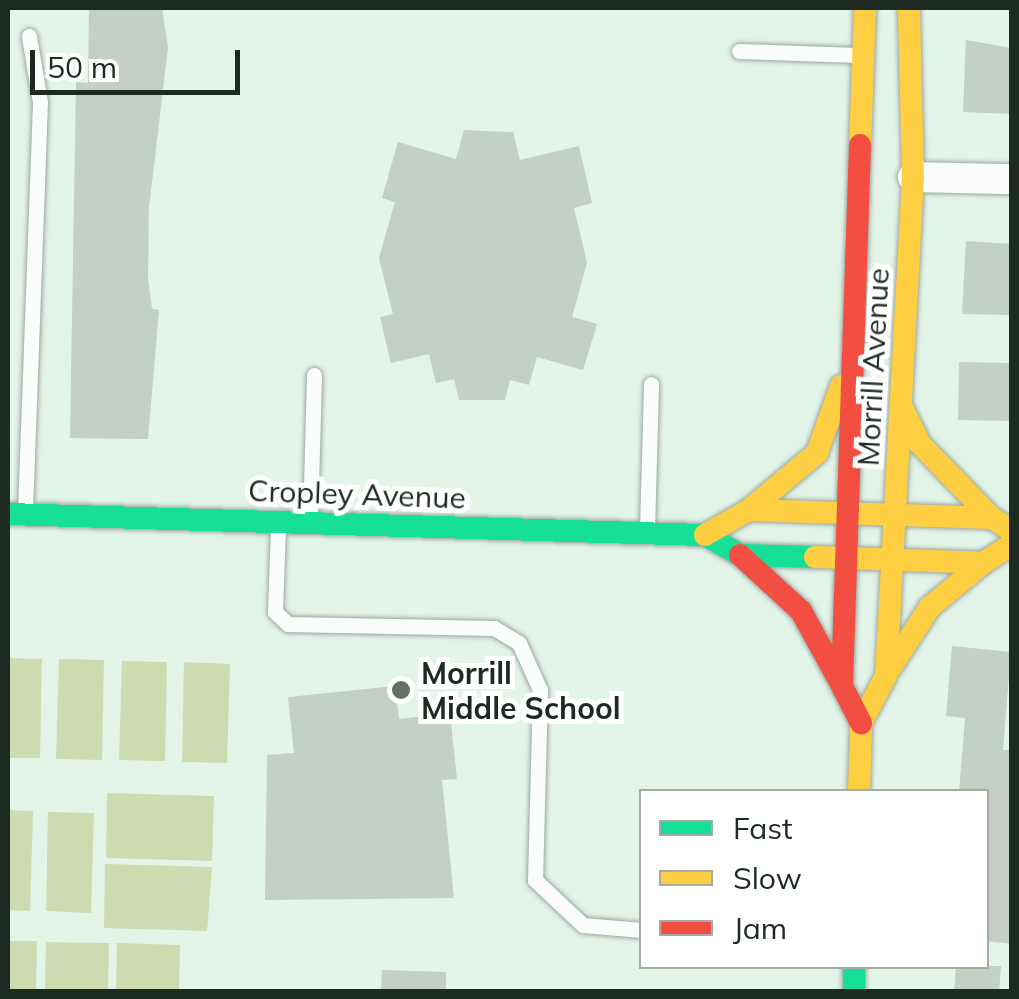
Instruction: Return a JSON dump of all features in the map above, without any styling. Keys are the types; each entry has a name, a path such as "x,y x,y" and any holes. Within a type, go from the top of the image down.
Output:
{"street":[{"name":"Morrill Avenue","path":"861,724 842,686 866,8"},
{"name":"Morrill Avenue","path":"859,789 861,724 886,676 913,177 909,8"},
{"path":"913,177 1012,179"},
{"path":"706,535 748,510 817,452 856,332"},
{"path":"902,408 920,444 1002,524"},
{"path":"748,510 896,515 1002,524"},
{"name":"Cropley Avenue","path":"16,515 706,535 740,555 982,563"},
{"path":"886,676 930,607 982,563 1012,544"},
{"path":"740,555 801,611 842,686"}],"lane":[{"path":"16,515 40,102 29,36"},
{"path":"739,51 863,54"},
{"path":"310,522 314,375"},
{"path":"647,533 651,384"},
{"path":"278,522 275,612 288,624 494,628 519,643 540,690 536,880 584,925 639,930"}],"green space":[{"path":"8,658 42,659 40,758 8,758"},
{"path":"59,659 104,660 102,760 56,759"},
{"path":"122,661 167,662 165,761 119,760"},
{"path":"184,662 230,664 227,763 182,762"},
{"path":"107,793 214,796 212,861 106,858"},
{"path":"8,810 33,811 30,911 8,910"},
{"path":"48,812 94,813 91,913 46,911"},
{"path":"105,864 212,867 207,931 104,928"},
{"path":"8,941 37,941 36,991 8,991"},
{"path":"46,942 109,943 108,991 45,991"},
{"path":"117,943 180,945 179,991 116,991"}],"building":[{"path":"89,8 162,8 168,47 149,208 148,277 152,309 159,310 148,439 70,438 76,82 88,83"},
{"path":"966,40 1012,48 1012,114 963,112"},
{"path":"464,130 513,132 520,160 579,146 592,203 574,208 587,263 572,317 597,324 583,370 537,357 529,385 510,380 505,400 459,400 454,379 436,383 429,354 391,363 380,317 393,314 379,258 395,202 382,198 398,142 456,159"},
{"path":"966,241 1012,244 1012,315 962,314"},
{"path":"959,362 1012,363 1012,421 958,420"},
{"path":"952,646 1011,652 1003,750 1012,750 1012,944 989,941 989,789 959,789 965,718 946,716"},
{"path":"395,686 399,719 450,713 457,779 442,780 454,898 265,900 267,755 294,753 288,697"},
{"path":"1001,966 999,992 954,992 956,969"},
{"path":"382,970 446,972 446,992 381,992"}],"traffic: fast":[{"path":"8,514 705,535 740,555 815,557"},
{"path":"854,969 854,992"}],"traffic: slow":[{"path":"860,145 865,8"},
{"path":"859,789 861,723 886,676 913,177 909,8"},
{"path":"749,510 817,453 841,386"},
{"path":"902,407 920,444 992,518"},
{"path":"705,535 749,510 992,518 1012,531"},
{"path":"815,557 983,563 1012,544"},
{"path":"891,667 930,607 983,563"}],"traffic: jam":[{"path":"860,145 842,686 861,723"},
{"path":"740,555 801,611 840,682"}],"place":[{"name":"Morrill Middle School","path":"401,690"}]}
